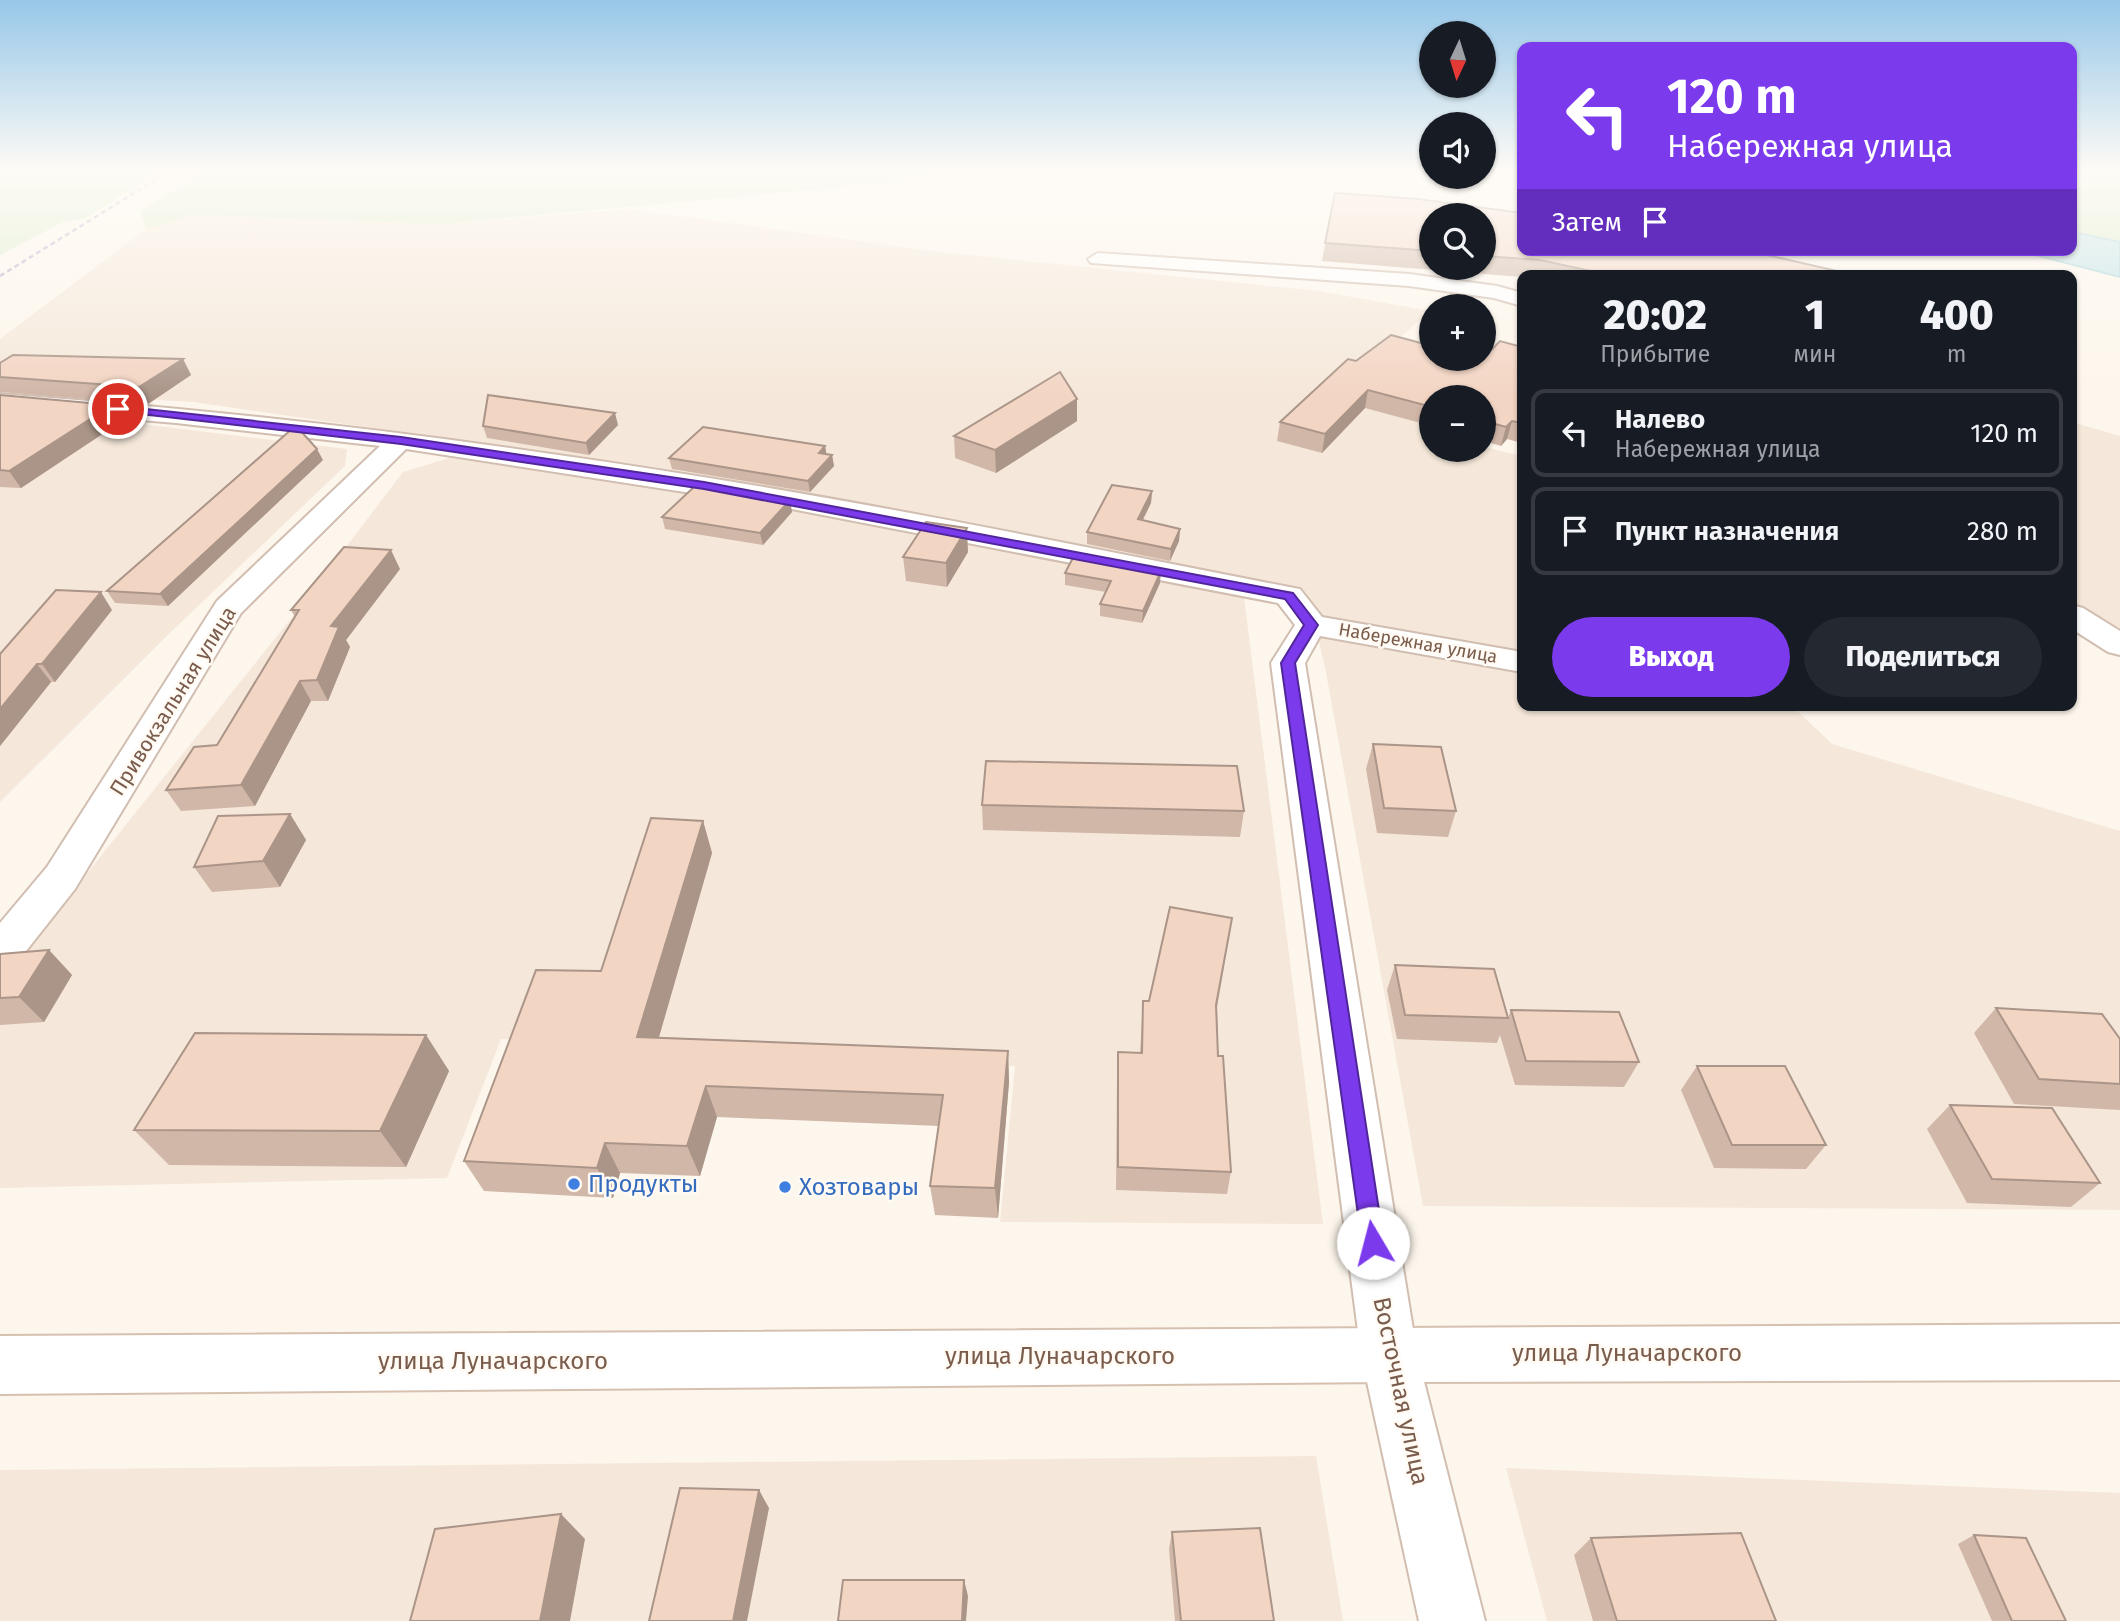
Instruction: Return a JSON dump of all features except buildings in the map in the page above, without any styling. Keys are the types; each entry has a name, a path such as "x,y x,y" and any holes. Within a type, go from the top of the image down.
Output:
{"street":[{"path":"1098,259 1409,280 1497,292 1517,298"},
{"name":"Набережная улица","path":"0,401 142,411 401,440 704,485 1289,596 1311,625 1517,661"},
{"name":"Привокзальная улица","path":"0,953 61,878 228,608 401,440"},
{"path":"2077,618 2120,645"},
{"name":"Восточная улица","path":"1311,625 1288,663 1389,1354 1451,1621"},
{"name":"улица Луначарского","path":"0,1365 1389,1354 2120,1352"}],"shaded area":[{"path":"125,245 885,245 1319,291 1419,309 1419,321 1385,351 1420,385 1419,462 1496,462 1496,450 1517,455 1517,711 1797,711 1832,744 2120,831 2120,1210 1423,1206 1325,667 1307,593 710,478 194,402 0,391 0,339"},
{"path":"0,414 141,424 347,449 345,466 175,628 0,802"},
{"path":"2077,423 2120,436 2120,630 2077,604"},
{"path":"449,458 696,492 1244,597 1323,1224 1000,1222 1015,1066 501,1039 447,1178 0,1188 0,982 305,601 403,472"},
{"path":"1316,1456 1343,1621 0,1621 0,1470"},
{"path":"1506,1468 2120,1493 2120,1621 1547,1621"}],"green space":[{"path":"0,245 20,245 0,255"}],"water":[{"path":"2077,245 2120,245 2120,277 2039,256 2077,256"}],"railway":[{"path":"0,276 51,245"}],"place":[{"name":"Продукты","path":"574,1184"},
{"name":"Хозтовары","path":"785,1187"}],"route":[{"path":"118,409 401,440 704,485 1289,596 1311,625 1288,663 1373,1243"}]}
